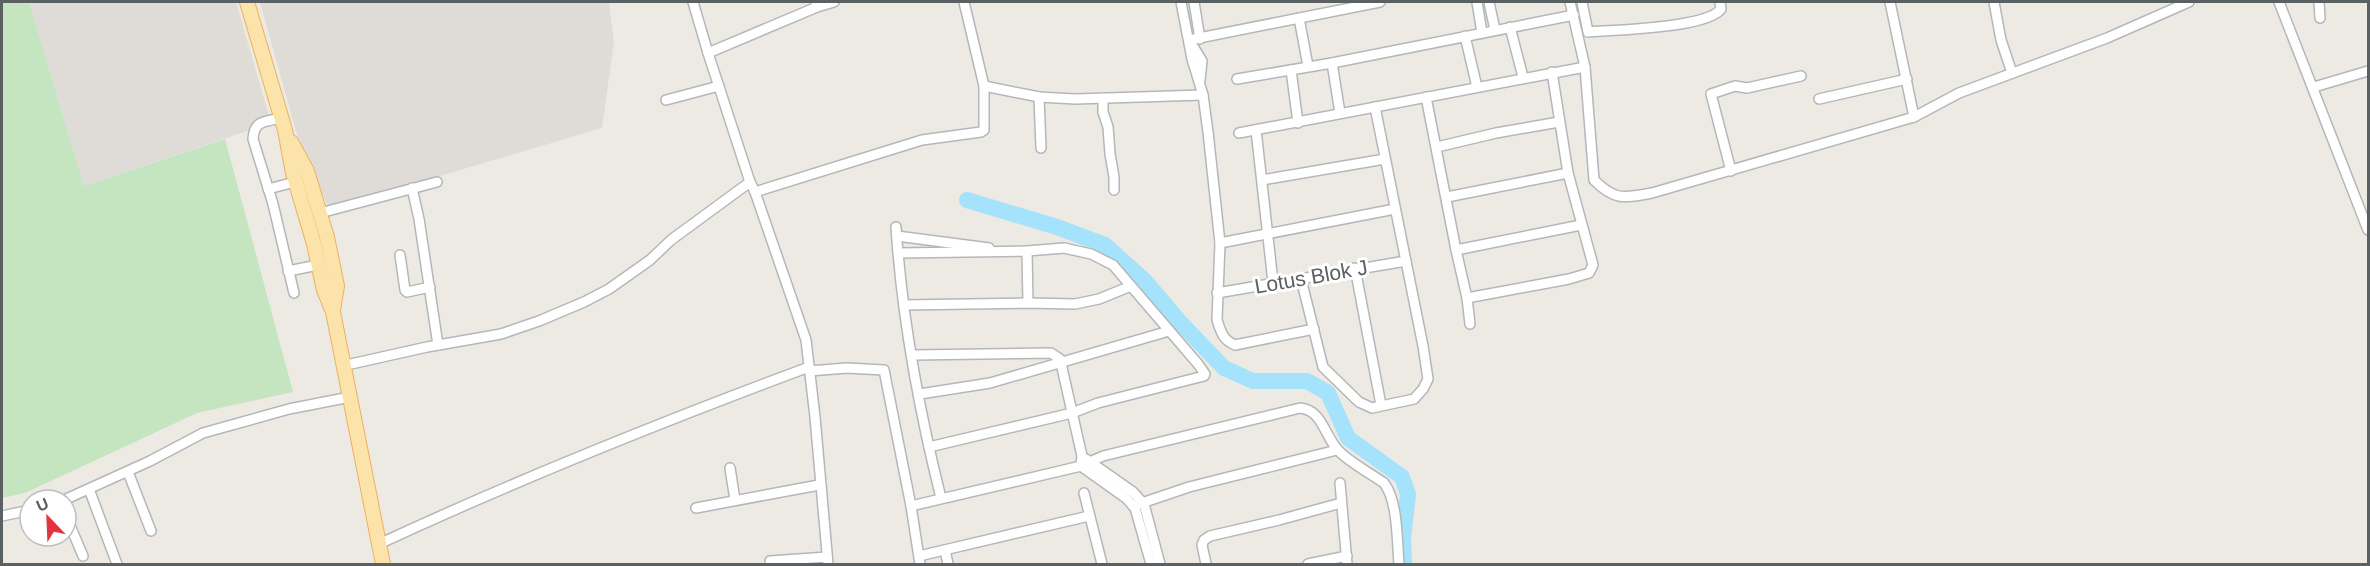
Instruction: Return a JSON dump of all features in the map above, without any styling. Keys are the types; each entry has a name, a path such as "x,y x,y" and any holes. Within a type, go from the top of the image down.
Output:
{"main road":[{"path":"247,2 292,182 314,244 314,266 333,312 383,564"},
{"path":"279,123 307,171 327,237 337,286 333,312"}],"street":[{"path":"693,2 750,182 806,340 827,561 770,561"},
{"path":"708,53 817,4 834,2"},
{"path":"755,192 922,140 984,130 984,86 964,2"},
{"path":"1181,2 1189,41 1202,61 1199,82 1203,95 1220,243 1217,320 1225,341 1235,345 1314,329"},
{"path":"1194,2 1200,39"},
{"path":"1189,41 1380,2"},
{"path":"1477,2 1482,33"},
{"path":"1490,2 1495,30"},
{"path":"1570,2 1585,67 1594,180 1607,193 1623,198 1652,193 1914,117 1959,93 2107,38 2189,2"},
{"path":"1582,2 1588,32 1662,26 1712,18 1721,9 1720,2"},
{"path":"1891,2 1914,117"},
{"path":"1994,2 2001,40 2012,73"},
{"path":"2278,2 2314,87 2368,230"},
{"path":"2319,2 2320,18"},
{"path":"1237,79 1332,63 1574,15"},
{"path":"1299,18 1308,66"},
{"path":"1510,27 1523,77"},
{"path":"1465,36 1477,87"},
{"path":"1332,63 1340,113"},
{"path":"1239,133 1585,67"},
{"path":"1291,70 1298,123"},
{"path":"2314,87 2368,71"},
{"path":"1467,298 1569,279 1589,273 1593,265 1568,173 1552,72"},
{"path":"1731,171 1710,94 1735,86 1747,88 1801,76"},
{"path":"1819,99 1906,78"},
{"path":"666,100 719,86"},
{"path":"984,86 1034,96 1103,98 1203,95"},
{"path":"1034,96 1041,148"},
{"path":"1426,97 1467,298 1470,324"},
{"path":"1103,98 1114,190"},
{"path":"1301,279 1323,367 1359,402 1372,408 1414,399 1428,379 1375,107"},
{"path":"1437,147 1496,133 1559,122"},
{"path":"279,123 257,125 253,129 253,139 271,188 293,271 294,293"},
{"path":"1257,130 1274,282"},
{"path":"1262,180 1385,159"},
{"path":"1447,197 1568,173"},
{"path":"271,188 292,182"},
{"path":"321,217 437,182"},
{"path":"342,366 501,334 584,302 609,289 636,270 689,226 750,182"},
{"path":"412,191 438,345"},
{"path":"1220,243 1395,209"},
{"path":"1456,250 1581,225"},
{"path":"940,498 904,304 897,232 986,246 996,251"},
{"path":"898,253 1027,251 1064,248 1091,254 1113,266 1205,374 1098,403 1072,413 929,447"},
{"path":"1027,251 1028,303"},
{"path":"400,255 405,290 407,292 430,287"},
{"name":"Lotus Blok J","path":"1217,292 1406,261"},
{"path":"293,271 314,266"},
{"path":"1355,268 1381,405"},
{"path":"904,304 1075,304 1131,286"},
{"path":"920,394 990,383 1169,331"},
{"path":"913,355 1051,353 1056,355 1061,362 1084,461 1126,498 1137,504 1161,564"},
{"path":"378,544 447,512 572,461 809,369 884,370 920,560 945,550 1089,516"},
{"path":"78,494 203,433 220,427 290,409 350,398"},
{"path":"911,506 996,487 1103,456 1300,408 1308,409 1316,414 1337,450 1384,483 1389,490 1393,504 1399,564"},
{"path":"1137,504 1189,488 1337,450"},
{"path":"730,468 735,501"},
{"path":"128,471 151,531"},
{"path":"1308,564 1347,560 1340,483"},
{"path":"696,508 819,484"},
{"path":"89,489 117,564"},
{"path":"1084,493 1101,564"},
{"path":"1206,564 1202,545 1204,540 1210,536 1341,503"},
{"path":"1137,504 1151,564"},
{"path":"2,516 18,513"},
{"path":"78,544 83,556"},
{"path":"945,550 948,564"}],"shaded area":[{"path":"29,2 236,2 271,123 84,186"},
{"path":"260,2 609,2 614,42 602,128 329,209 299,142"}],"green space":[{"path":"2,2 29,2 84,186 225,139 293,392 197,413 36,488 18,488 18,495 2,498"}],"waterway":[{"path":"967,200 1057,227 1105,245 1144,280 1224,368 1253,381 1307,381 1328,393 1348,438 1402,477 1408,494 1403,538 1404,564"}]}
